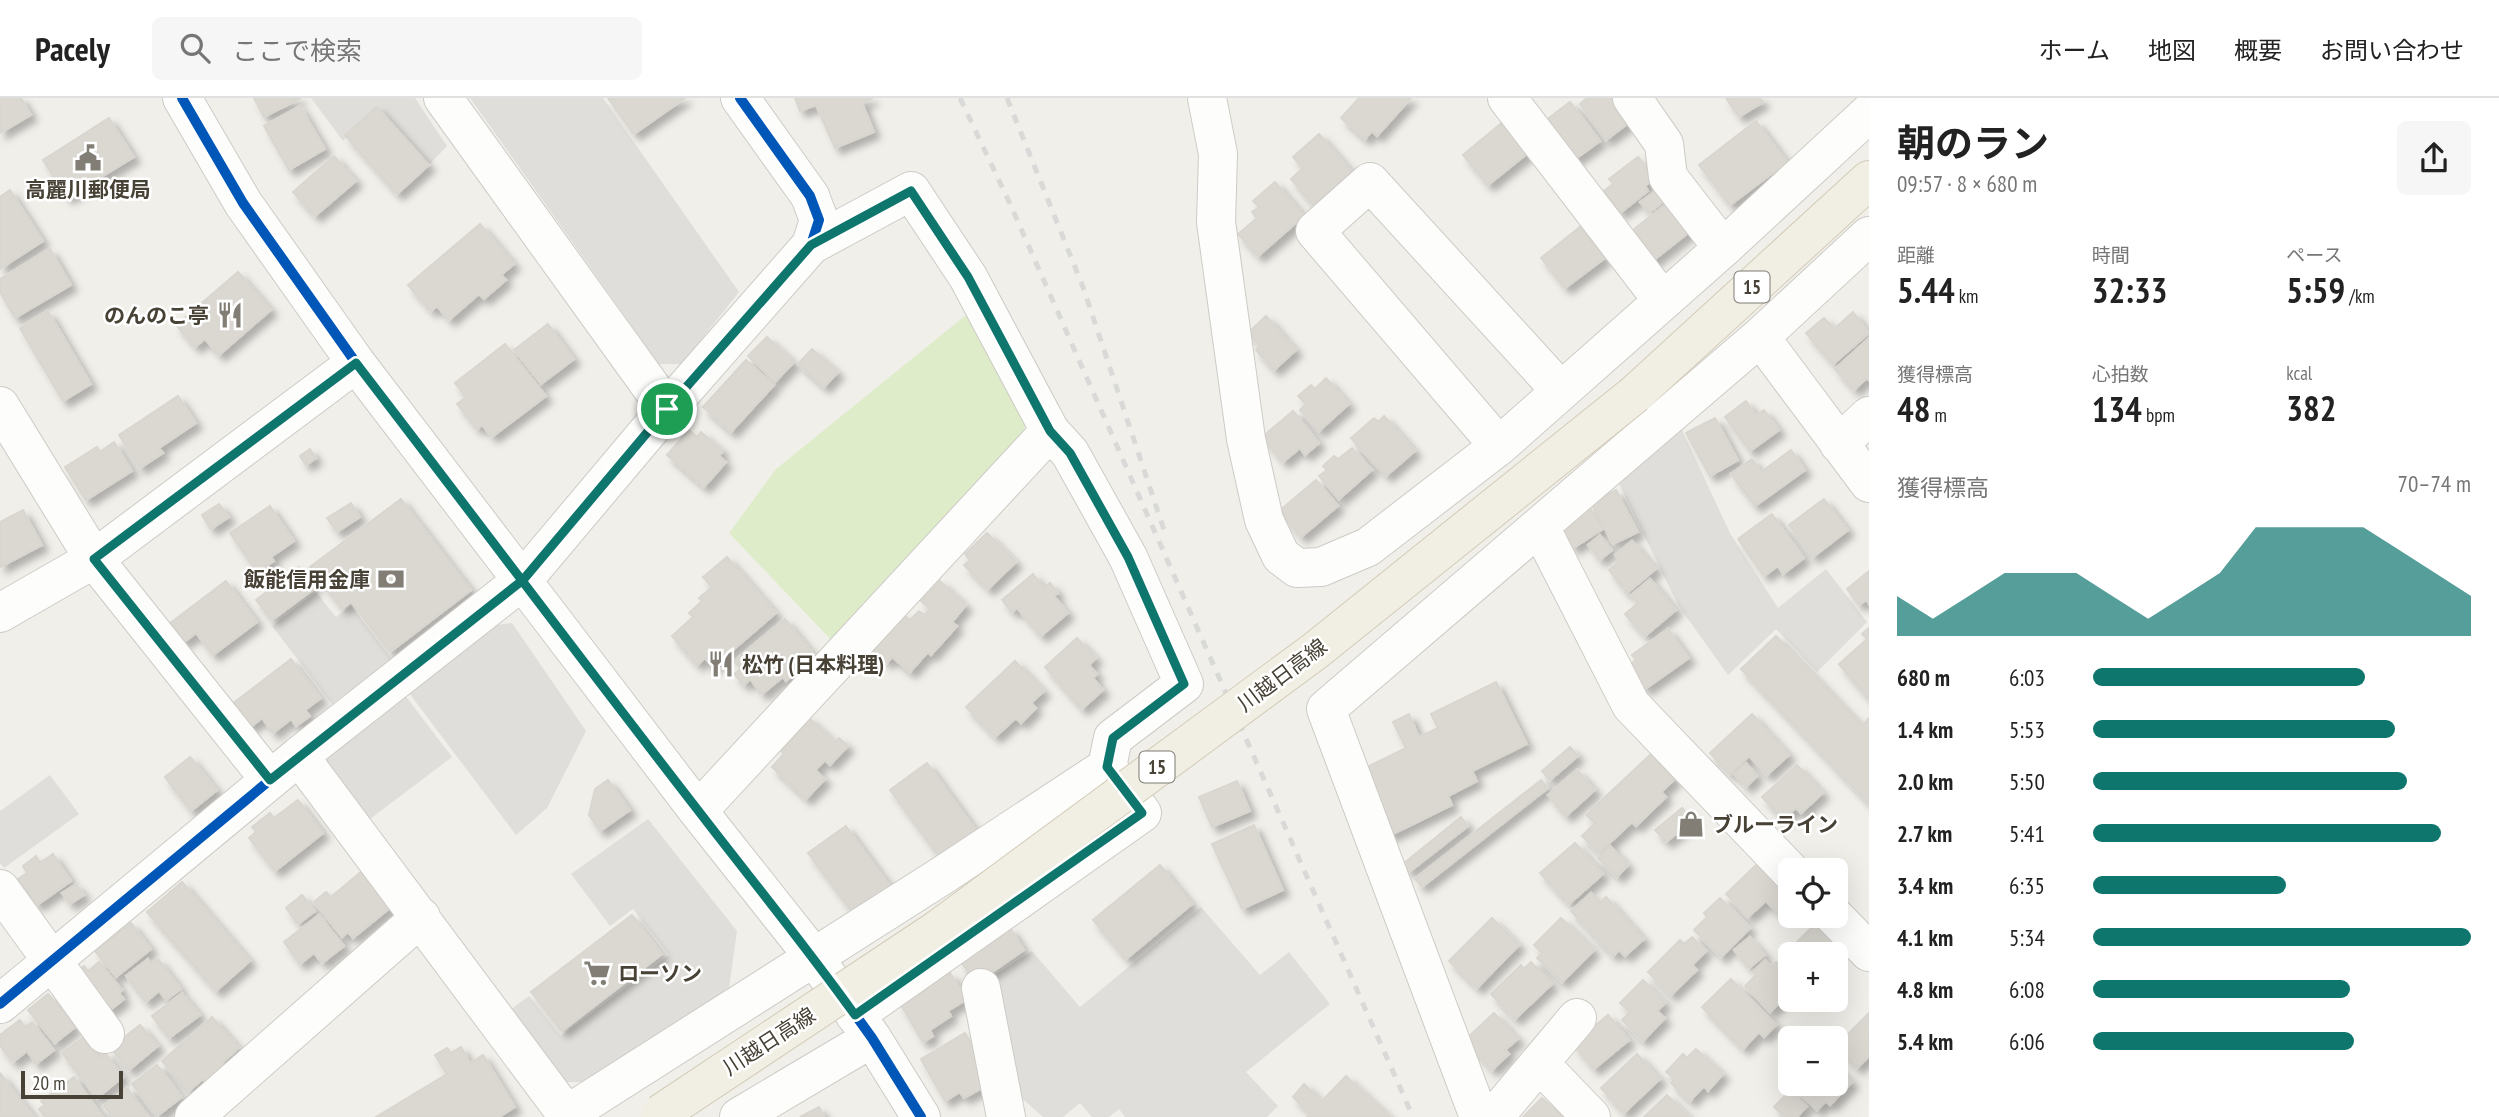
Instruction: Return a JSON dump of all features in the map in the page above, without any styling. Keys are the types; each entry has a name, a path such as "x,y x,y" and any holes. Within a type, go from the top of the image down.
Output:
{"main road":[{"name":"川越日高線","path":"657,1115 937,930 1315,651 1635,394 1869,180"}],"street":[{"path":"182,98 243,204 356,363 698,811 813,956 921,1117"},
{"path":"443,98 667,409"},
{"path":"740,98 810,196 818,220 811,245"},
{"path":"1207,98 1218,154 1216,222 1228,326 1246,439 1264,520 1281,556 1297,568 1321,567 1368,547 1499,446 1723,248 1869,113"},
{"path":"1507,98 1663,301"},
{"path":"1632,98 1664,144 1668,177 1723,248"},
{"path":"1499,446 1315,231 1370,182 1561,391"},
{"path":"0,1004 299,756 523,580 667,409 811,245 911,191 968,277 1050,431 1070,453 1128,557 1184,684 1113,738 1107,767 565,1116 421,917 299,756"},
{"path":"1479,1117 1326,709 1760,337 1869,236"},
{"path":"1760,337 1869,483"},
{"path":"0,613 94,559 356,363"},
{"path":"0,406 94,559 270,780"},
{"path":"1839,444 1869,416"},
{"path":"698,811 1050,431"},
{"path":"1540,527 1631,705 1778,858"},
{"path":"1368,547 1425,622"},
{"path":"739,1117 863,1027 1142,813 1107,767"},
{"path":"0,890 105,1034"},
{"path":"194,1117 421,917"},
{"path":"1846,928 1869,952"},
{"path":"981,988 1014,1116"},
{"path":"1494,1117 1577,1018"},
{"path":"1539,1064 1591,1117"}],"green space":[{"path":"966,315 1025,419 1024,438 835,644 729,533 776,469"}],"shaded area":[{"path":"311,98 415,98 447,146 429,165 377,108 343,141"},
{"path":"470,98 603,98 739,292 682,364 659,364"},
{"path":"1681,428 1730,533 1778,608 1826,569 1867,622 1817,672 1776,629 1728,675 1678,605 1618,482"},
{"path":"316,592 336,617 351,606 392,659 332,704 272,626"},
{"path":"512,623 586,731 547,808 516,835 406,689 496,625"},
{"path":"404,694 452,757 366,822 324,768 326,754"},
{"path":"50,775 79,814 4,868 0,863 0,811"},
{"path":"648,819 737,931 729,988 587,1082 565,1082 510,1010 529,996 561,1036 669,955 633,909 610,926 571,874"},
{"path":"1201,907 1260,975 1289,952 1330,1004 1246,1072 1278,1106 1267,1117 1125,1117 1119,1109 1109,1117 1092,1117 1080,1103 1063,1117 1043,1117 1008,1086 987,980 1032,951 1080,1007"}],"building":[{"path":"0,98 21,98 31,115 0,133"},
{"path":"254,98 301,98 264,117"},
{"path":"608,98 685,98 634,134"},
{"path":"795,98 873,98 862,103 874,132 835,148 816,105 800,111"},
{"path":"1359,98 1411,98 1377,136 1372,131 1365,139 1341,118"},
{"path":"1587,98 1619,98 1635,118 1606,140 1580,104"},
{"path":"1726,98 1760,98 1763,102 1739,117"},
{"path":"1570,102 1600,141 1574,160 1545,121"},
{"path":"300,106 325,149 289,170 264,126"},
{"path":"377,107 429,165 397,194 345,135"},
{"name":"高麗川郵便局","path":"109,118 134,157 67,198 43,160"},
{"path":"1504,121 1529,152 1488,185 1463,155"},
{"path":"1756,121 1791,167 1778,177 1774,172 1730,205 1699,165"},
{"path":"1319,134 1352,172 1313,205 1291,179 1303,168 1293,157"},
{"path":"334,156 356,181 315,216 293,192"},
{"path":"1638,157 1655,178 1645,186 1648,191 1620,213 1604,191 1613,184 1609,179"},
{"path":"1275,182 1304,216 1258,256 1238,234 1257,218 1252,212 1259,207 1253,201"},
{"path":"1661,187 1669,197 1649,213 1640,202"},
{"path":"10,190 43,241 0,269 0,197"},
{"path":"1671,200 1693,229 1650,263 1628,234"},
{"path":"480,224 514,264 501,275 506,280 484,299 479,294 449,320 437,306 431,311 408,285"},
{"path":"1580,227 1605,258 1565,288 1541,258"},
{"path":"50,249 71,285 15,318 0,292 0,279"},
{"path":"238,272 271,310 219,355 205,339 195,347 176,325"},
{"path":"48,311 91,384 63,401 20,328"},
{"path":"1853,312 1869,333 1833,364 1806,333 1824,318 1834,329"},
{"path":"1266,316 1296,350 1274,370 1256,350 1260,346 1248,333"},
{"path":"548,324 574,359 541,384 514,350"},
{"path":"767,337 794,362 775,382 748,356"},
{"path":"1869,338 1869,380 1867,378 1854,390 1835,369"},
{"path":"505,344 546,396 492,437 482,425 477,429 457,404 466,397 455,383"},
{"path":"812,349 838,372 824,387 798,364"},
{"path":"746,360 774,385 731,432 703,407"},
{"path":"1326,378 1349,404 1319,431 1300,410 1306,404 1298,396 1311,385 1315,389"},
{"path":"178,396 196,423 159,448 163,453 140,468 119,435"},
{"path":"1746,401 1756,415 1764,410 1779,430 1750,451 1725,417"},
{"path":"1293,411 1319,443 1305,455 1300,448 1283,462 1262,437"},
{"path":"1384,416 1415,451 1386,476 1351,438 1374,418 1378,422"},
{"path":"1715,418 1738,460 1710,476 1686,433"},
{"path":"689,430 697,437 701,432 723,451 719,456 726,462 704,487 667,455"},
{"path":"114,442 132,471 86,500 65,467 97,447 100,452"},
{"path":"1352,448 1372,470 1339,499 1319,476 1327,470 1323,466 1334,456 1338,459"},
{"path":"310,449 316,458 306,465 300,456"},
{"path":"1791,450 1805,470 1755,506 1731,474 1752,459 1761,472"},
{"path":"1316,480 1338,506 1301,537 1279,511"},
{"path":"1616,490 1638,532 1613,544 1591,503"},
{"name":"飯能信用金庫","path":"401,499 471,590 390,652 351,602 342,609 310,567"},
{"path":"1824,499 1848,530 1813,557 1789,525"},
{"path":"351,503 360,517 337,532 327,518"},
{"path":"219,504 229,517 211,529 202,515"},
{"path":"1588,505 1603,529 1573,548 1561,529"},
{"path":"270,506 294,541 271,557 274,561 257,572 230,533"},
{"path":"23,510 42,545 0,567 0,522"},
{"path":"1772,514 1804,558 1783,574 1778,566 1764,576 1738,539"},
{"path":"987,533 1016,562 988,589 964,565 970,560 965,554"},
{"path":"1600,535 1612,550 1600,560 1588,545"},
{"path":"1632,541 1656,569 1627,593 1609,570 1620,561 1615,555"},
{"path":"727,557 776,613 713,667 705,658 697,665 672,636 693,617 689,613 702,601 699,598 712,587 703,577"},
{"path":"299,567 315,588 272,620 256,600"},
{"path":"1869,571 1869,604 1866,600 1859,605 1847,589"},
{"path":"1033,574 1044,588 1050,583 1058,593 1054,596 1068,613 1041,636 1017,608 1012,612 1002,600"},
{"path":"1650,579 1676,610 1645,636 1625,614 1638,603 1631,595"},
{"path":"226,581 257,622 213,655 196,633 183,643 169,624"},
{"path":"940,581 966,605 952,622 957,626 931,655 928,652 910,672 892,657 887,663 872,650 904,615 910,620 919,611 924,615 930,609 921,601"},
{"path":"785,619 816,657 786,681 783,677 762,694 750,679 744,685 734,674 741,669 734,661"},
{"path":"1869,628 1869,699 1839,664 1867,639 1862,634"},
{"path":"1668,629 1689,658 1645,689 1628,666 1636,660 1632,655"},
{"path":"1776,636 1862,726 1869,718 1869,804 1741,669"},
{"path":"1077,638 1096,658 1089,665 1097,674 1093,678 1103,690 1082,709 1045,667"},
{"path":"291,659 321,698 305,710 310,716 296,726 291,719 273,733 262,718 249,728 231,705"},
{"path":"1015,661 1044,691 1031,703 1036,708 1021,723 1016,718 995,737 966,707"},
{"path":"1496,682 1527,744 1472,771 1477,781 1448,796 1452,805 1389,836 1357,772 1406,748 1393,722 1409,714 1419,737 1438,728 1431,714"},
{"path":"1752,714 1789,755 1767,775 1749,756 1730,774 1710,753"},
{"path":"808,717 835,742 839,738 848,746 830,765 825,760 815,770 825,779 806,799 772,767 784,754 779,748"},
{"path":"1570,747 1578,756 1550,780 1542,771"},
{"path":"1651,754 1675,779 1661,792 1666,797 1636,826 1632,822 1599,853 1582,836 1595,823 1586,815"},
{"path":"190,757 217,790 191,811 165,777"},
{"path":"927,763 981,837 940,858 890,790"},
{"path":"1746,763 1757,776 1746,787 1734,774"},
{"path":"1797,765 1823,793 1801,813 1796,808 1783,819 1762,797"},
{"path":"1577,770 1595,790 1566,816 1548,795"},
{"path":"608,780 630,810 600,831 589,815 595,789"},
{"path":"1541,780 1548,788 1422,887 1415,879"},
{"path":"1237,781 1250,811 1212,827 1199,797"},
{"path":"298,800 323,833 275,871 249,838 256,832 252,827 270,813 274,818"},
{"path":"1682,808 1693,821 1666,842 1655,830"},
{"path":"1461,817 1468,826 1409,872 1403,864"},
{"path":"1254,825 1283,890 1242,909 1212,844"},
{"path":"846,826 890,886 853,913 808,853"},
{"path":"1575,843 1603,874 1569,904 1540,873"},
{"path":"1610,846 1628,865 1617,877 1598,858"},
{"path":"53,854 71,881 37,905 18,879 27,873 23,866 36,856 40,863"},
{"path":"1759,862 1778,877 1778,913 1766,901 1748,917 1726,894"},
{"path":"1160,865 1192,904 1126,959 1093,920"},
{"path":"362,871 391,907 353,938 348,932 342,937 314,902 326,892 331,897"},
{"path":"182,882 250,961 216,991 147,912"},
{"path":"76,884 84,895 70,904 62,893"},
{"path":"1591,893 1600,903 1606,897 1644,939 1625,956 1619,950 1613,956 1571,911"},
{"path":"302,895 315,911 298,924 286,908"},
{"path":"1720,898 1750,928 1721,957 1694,930 1707,917 1704,913"},
{"path":"319,915 344,946 322,963 314,953 300,964 284,942"},
{"name":"ローソン","path":"632,915 662,954 562,1031 531,992"},
{"path":"1492,918 1519,945 1477,988 1449,961"},
{"path":"1561,918 1594,950 1562,982 1537,958 1542,953 1534,945"},
{"path":"131,923 151,949 116,977 95,951"},
{"path":"1010,928 1024,950 976,983 961,962"},
{"path":"1811,928 1821,928 1836,942 1797,942"},
{"path":"1692,937 1706,951 1692,965 1697,970 1671,995 1648,972 1680,940 1684,944"},
{"path":"1750,937 1765,955 1749,968 1734,950"},
{"path":"148,959 151,964 158,959 181,989 166,1000 159,991 146,1002 126,976"},
{"path":"1765,960 1771,967 1776,962 1778,964 1778,1004 1770,1012 1745,986 1756,975 1753,972"},
{"path":"99,962 122,990 119,993 124,999 109,1011 73,975 84,966 88,971"},
{"path":"1531,962 1552,984 1515,1019 1491,994 1521,965 1524,969"},
{"path":"950,973 967,999 948,1011 951,1016 930,1030 933,1036 923,1042 900,1003"},
{"path":"1731,979 1776,1025 1764,1037 1759,1032 1743,1049 1702,1007"},
{"path":"1643,980 1665,1003 1657,1011 1665,1018 1643,1041 1622,1020 1630,1012 1620,1003"},
{"path":"182,993 200,1015 169,1038 152,1016"},
{"path":"48,994 75,1027 55,1043 28,1010"},
{"path":"1494,1013 1518,1039 1505,1050 1509,1054 1492,1070 1464,1041"},
{"path":"1869,1013 1869,1056 1857,1068 1848,1059 1848,1034"},
{"path":"1608,1015 1629,1040 1594,1069 1573,1044"},
{"path":"212,1017 239,1048 222,1063 229,1071 210,1087 203,1079 189,1091 162,1061"},
{"path":"20,1020 25,1027 32,1022 54,1050 36,1064 27,1051 13,1062 0,1046 0,1035"},
{"path":"140,1025 158,1046 129,1070 111,1048"},
{"path":"965,1033 993,1082 964,1098 960,1092 945,1101 921,1059"},
{"path":"84,1037 99,1058 105,1053 123,1077 97,1098 62,1053"},
{"path":"461,1047 470,1063 483,1055 515,1107 499,1117 376,1117 447,1074 435,1055 447,1048 451,1053"},
{"path":"1696,1049 1723,1074 1708,1091 1704,1086 1690,1101 1671,1083 1675,1079 1666,1072 1683,1054 1687,1058"},
{"path":"1637,1054 1660,1079 1624,1113 1601,1088"},
{"path":"157,1065 182,1097 157,1116 132,1084"},
{"path":"0,1073 34,1117 0,1117"},
{"path":"1346,1076 1390,1117 1307,1117 1310,1114 1293,1097 1304,1084 1322,1101"},
{"path":"74,1077 103,1117 45,1117 39,1109 45,1105 41,1101"},
{"path":"127,1088 149,1117 113,1117 104,1106"},
{"path":"1667,1095 1689,1117 1644,1117"},
{"path":"1784,1096 1795,1096 1807,1106 1797,1117 1785,1117 1774,1107"},
{"path":"1802,1096 1839,1096 1830,1105 1826,1101 1817,1110"},
{"path":"1542,1098 1562,1117 1523,1117"},
{"path":"819,1107 824,1117 800,1117"}],"railway":[{"path":"960,98 1011,206 1413,1117"},
{"path":"1007,98 1083,287 1166,536"}],"cycle path":[{"path":"182,98 243,203 356,363 698,811 813,956 872,1038 921,1117"},
{"path":"0,1004 299,756 523,580 667,409 811,245 819,220 810,196 740,98"}],"place":[{"name":"高麗川郵便局","path":"88,158"},
{"name":"のんのこ亭","path":"230,315"},
{"name":"飯能信用金庫","path":"391,579"},
{"name":"松竹 (日本料理)","path":"721,664"},
{"name":"ブルーライン","path":"1691,824"},
{"name":"ローソン","path":"597,973"}],"route":[{"path":"667,409 523,580 270,780 94,559 356,363 523,580 698,811 813,956 855,1015 1142,813 1107,767 1113,738 1184,684 1128,557 1070,453 1050,431 968,277 911,191 811,245 667,409"}]}
